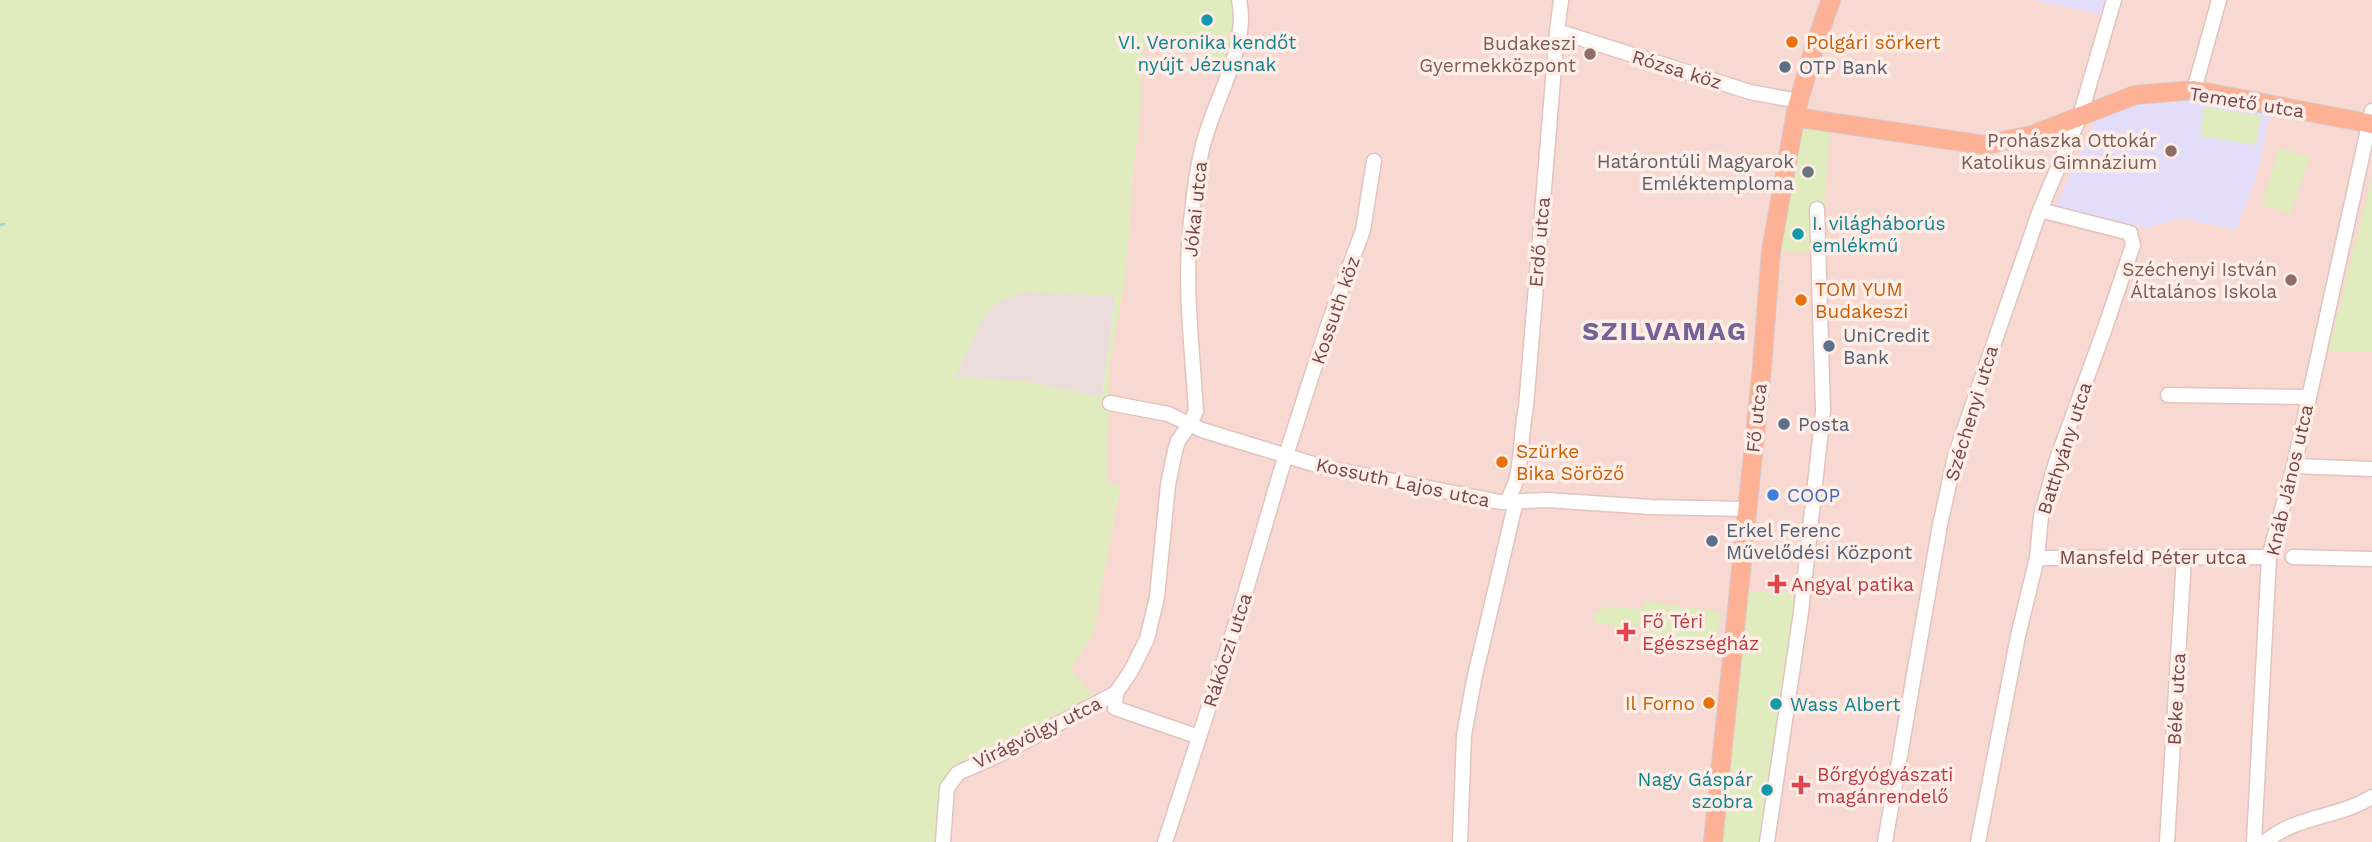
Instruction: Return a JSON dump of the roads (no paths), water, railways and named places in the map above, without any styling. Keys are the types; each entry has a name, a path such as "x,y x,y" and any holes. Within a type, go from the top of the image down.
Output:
{"main road":[{"name":"Fő utca","path":"1713,842 1771,251 1797,109 1831,0"},
{"name":"Temető utca","path":"1797,109 1984,145 2032,135 2135,95 2194,90 2371,119"}],"street":[{"name":"Jókai utca","path":"1190,424 1196,411 1188,288 1191,216 1202,149 1227,79 1240,32 1242,12 1239,0"},
{"name":"Erdő utca","path":"1516,501 1523,491 1516,483 1526,407 1561,0"},
{"name":"Széchenyi utca","path":"1885,842 1940,525 1955,456 2040,210 2080,116 2114,0"},
{"path":"2194,90 2220,0"},
{"name":"Rózsa köz","path":"1557,31 1797,109"},
{"name":"Knáb János utca","path":"2254,836 2269,557 2294,466 2371,119"},
{"name":"Kossuth köz","path":"1286,457 1327,328 1363,230 1374,161"},
{"path":"1767,842 1801,612 1823,411 1817,209"},
{"name":"Batthyány utca","path":"1978,842 2018,636 2037,558 2041,516 2056,462 2133,245 2130,233 2040,210"},
{"path":"2168,396 2309,397"},
{"name":"Kossuth Lajos utca","path":"1110,403 1168,414 1286,457 1354,474 1500,502 1747,509"},
{"name":"Virágvölgy utca","path":"943,842 947,788 958,773 1003,753 1116,693 1131,671 1147,639 1157,597 1168,485 1178,440 1190,424"},
{"name":"Rákóczi utca","path":"1165,842 1239,614 1286,457"},
{"path":"2294,466 2372,469"},
{"path":"1460,842 1464,734 1516,501"},
{"name":"Béke utca","path":"2167,842 2184,557"},
{"name":"Mansfeld Péter utca","path":"2037,558 2269,557"},
{"path":"2293,557 2372,559"},
{"path":"1116,693 1115,708 1199,737"},
{"path":"2254,836 2269,838 2304,819 2360,805 2372,797"}],"waterway":[{"path":"0,225 4,224"}],"place":[{"name":"VI. Veronika kendőt nyújt Jézusnak","path":"1207,20"},
{"name":"Polgári sörkert","path":"1792,42"},
{"name":"Budakeszi Gyermekközpont","path":"1590,54"},
{"name":"OTP Bank","path":"1785,67"},
{"name":"Prohászka Ottokár Katolikus Gimnázium","path":"2171,151"},
{"name":"Határontúli Magyarok Emléktemploma","path":"1808,172"},
{"name":"I. világháborús emlékmű","path":"1798,234"},
{"name":"Széchenyi István Általános Iskola","path":"2291,280"},
{"name":"TOM YUM Budakeszi","path":"1801,300"},
{"name":"UniCredit Bank","path":"1829,346"},
{"name":"Posta","path":"1784,424"},
{"name":"Szürke Bika Söröző","path":"1502,462"},
{"name":"COOP","path":"1773,495"},
{"name":"Erkel Ferenc Művelődési Központ","path":"1712,541"},
{"name":"Angyal patika","path":"1777,584"},
{"name":"Fő Téri Egészségház","path":"1626,632"},
{"name":"Il Forno","path":"1709,703"},
{"name":"Wass Albert","path":"1776,704"},
{"name":"Bőrgyógyászati magánrendelő","path":"1801,785"},
{"name":"Nagy Gáspár szobra","path":"1767,790"}],"district":[{"name":"SZILVAMAG","path":"1665,331"}]}
